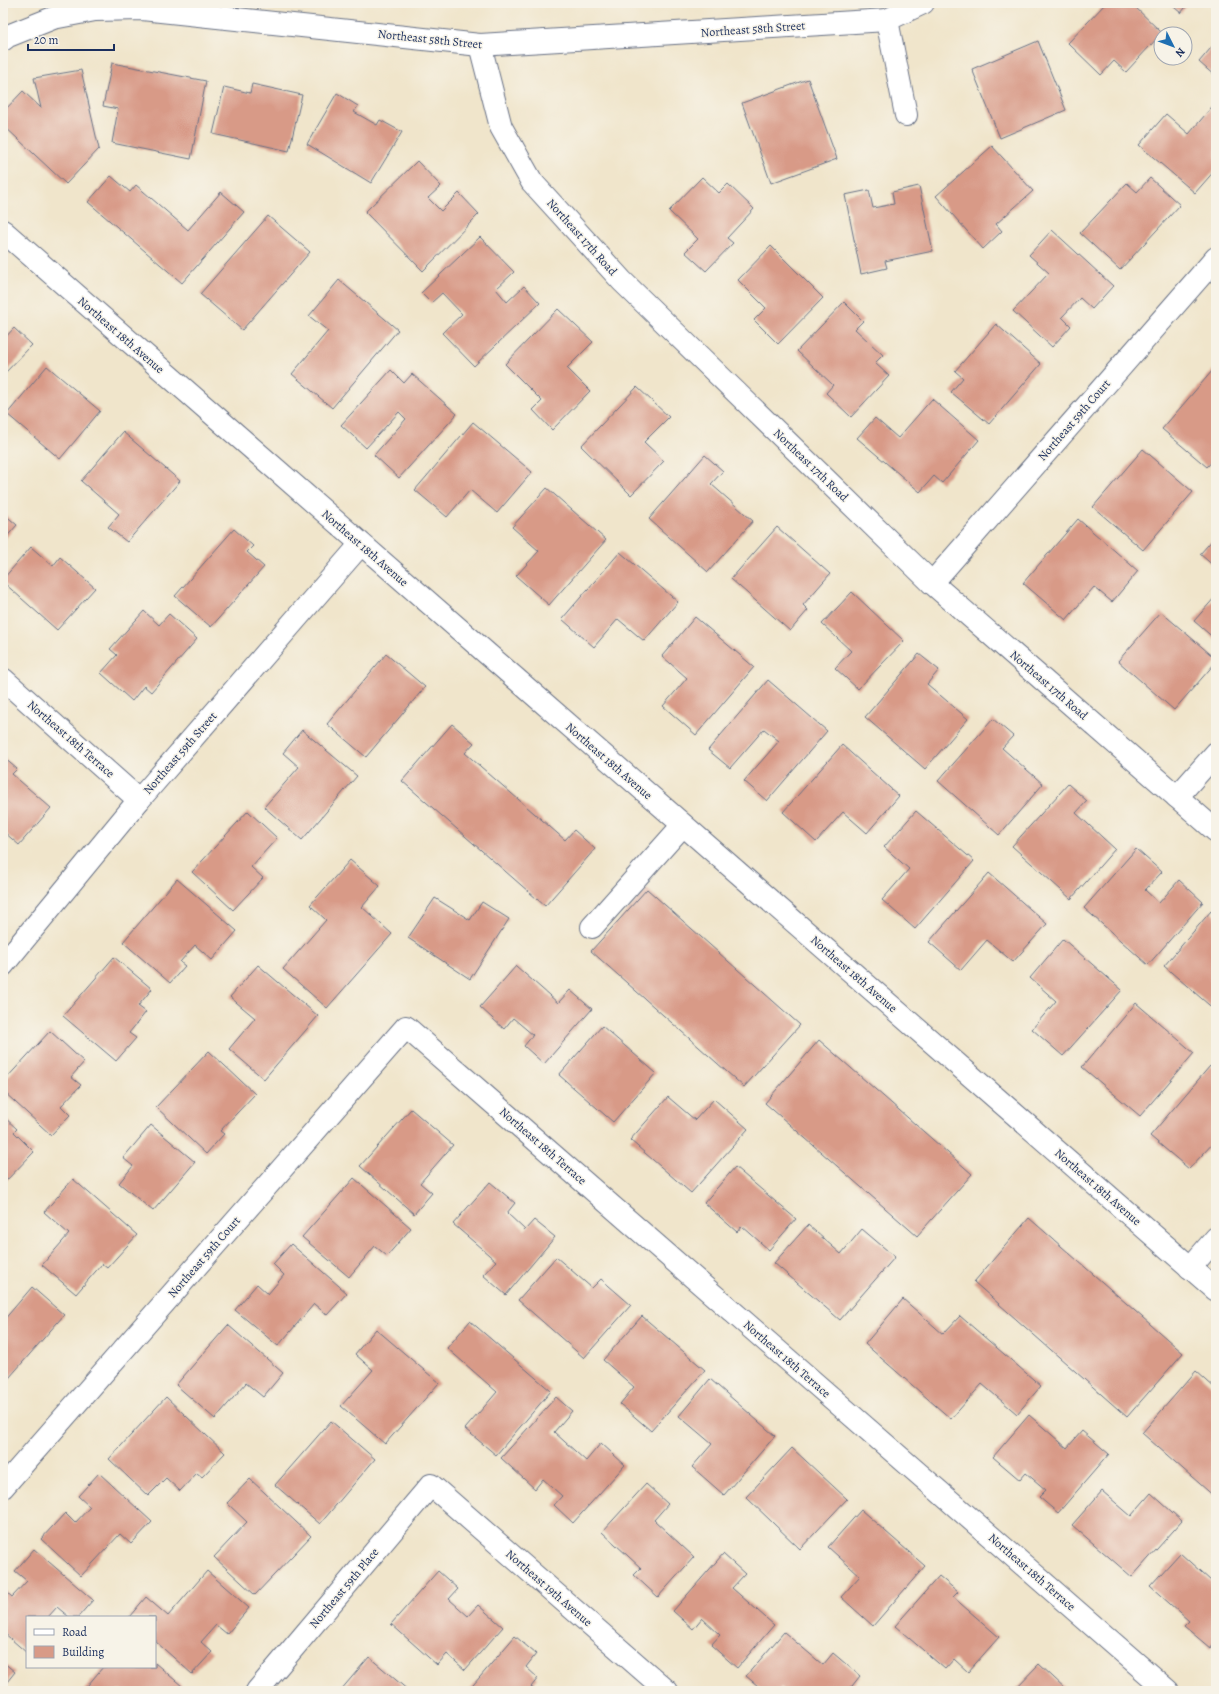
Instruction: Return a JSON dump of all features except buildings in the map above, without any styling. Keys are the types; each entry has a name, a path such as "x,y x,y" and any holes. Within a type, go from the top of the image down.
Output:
{"street":[{"name":"Northeast 58th Street","path":"3,40 8,36 53,18 94,10 142,9 480,45 886,20 923,3"},
{"path":"886,20 906,115"},
{"name":"Northeast 17th Road","path":"480,45 501,127 532,182 622,281 932,583 1216,831"},
{"name":"Northeast 18th Avenue","path":"3,231 1216,1290"},
{"name":"Northeast 59th Court","path":"932,583 1216,258"},
{"name":"Northeast 59th Street","path":"3,965 139,800 361,544"},
{"name":"Northeast 18th Terrace","path":"3,679 139,800"},
{"path":"1177,797 1216,753"},
{"path":"592,927 683,825"},
{"name":"Northeast 59th Court","path":"3,1487 406,1027"},
{"name":"Northeast 18th Terrace","path":"406,1027 1168,1691"},
{"path":"1190,1268 1216,1238"},
{"name":"Northeast 59th Place","path":"257,1691 431,1486"},
{"name":"Northeast 19th Avenue","path":"431,1486 667,1691"}]}
